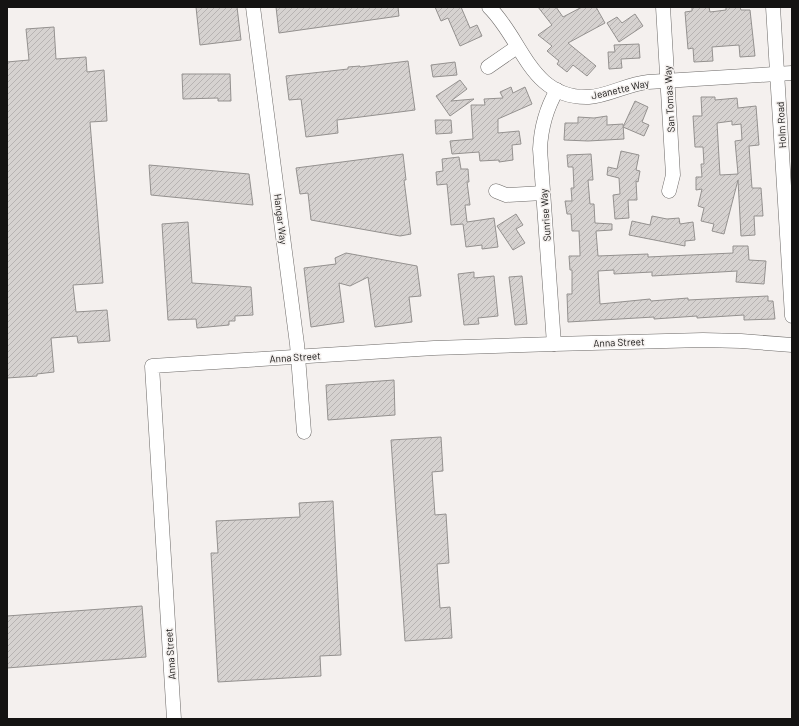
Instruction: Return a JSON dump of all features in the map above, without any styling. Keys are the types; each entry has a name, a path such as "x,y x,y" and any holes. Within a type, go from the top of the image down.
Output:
{"street":[{"name":"Hangar Way","path":"253,7 298,356 304,432"},
{"name":"Jeanette Way","path":"489,7 499,18 517,48 538,77 557,90 579,96 599,96 639,83 792,73"},
{"name":"San Tomas Way","path":"664,7 674,175 669,191"},
{"name":"Holm Road","path":"773,7 792,316"},
{"path":"488,67 517,48"},
{"name":"Sunrise Way","path":"554,344 540,149 542,129 546,112 557,90"},
{"path":"496,191 506,195 543,193"},
{"name":"Anna Street","path":"174,719 152,366 441,348 554,344 703,340 792,345"}],"building":[{"path":"196,7 237,7 241,40 200,45"},
{"path":"276,7 398,7 399,16 279,33"},
{"path":"435,7 461,7 470,28 477,25 482,36 460,46 448,18 441,21"},
{"path":"538,7 556,7 563,17 582,7 596,7 605,23 568,43 596,66 587,76 573,65 567,72 557,64 559,61 547,51 552,46 538,35 552,25"},
{"path":"692,7 709,7 710,12 726,10 726,7 740,7 741,10 750,10 755,56 740,57 739,45 712,47 713,61 694,62 693,48 688,49 685,12 692,11"},
{"path":"635,14 643,26 619,42 607,23 617,17 622,23"},
{"path":"54,27 56,59 86,57 87,72 104,70 107,121 90,122 103,283 73,285 76,312 107,310 110,341 78,343 77,336 51,338 54,372 37,374 37,376 7,378 7,62 29,60 26,29"},
{"path":"639,44 640,58 621,59 622,68 609,69 608,52 615,52 614,45"},
{"path":"408,61 415,110 337,120 338,133 306,137 301,99 289,100 286,76 348,69 348,67"},
{"path":"455,62 457,75 433,77 431,65"},
{"path":"182,74 230,74 231,101 218,101 218,98 183,99"},
{"path":"460,80 467,89 451,101 474,99 450,116 436,96"},
{"path":"511,87 513,93 525,87 532,104 498,119 498,133 519,131 521,144 512,145 513,160 499,162 499,160 480,161 479,152 452,154 450,141 473,139 471,105 485,105 484,99 503,98 500,92"},
{"path":"701,97 715,97 715,100 737,98 738,108 756,106 759,145 749,146 752,188 761,188 763,216 754,216 755,235 741,236 738,180 724,234 712,231 714,224 701,221 704,208 698,206 702,189 696,190 696,177 702,177 701,164 704,164 703,147 695,147 693,116 702,116","holes":["732,121 732,125 741,124 742,140 735,141 738,174 720,175 717,123"]},
{"path":"635,101 648,107 642,122 649,125 644,136 623,127"},
{"path":"607,116 607,125 623,124 624,139 588,141 564,140 565,123 578,123 578,117 594,118"},
{"path":"435,120 451,120 452,133 436,134"},
{"path":"621,151 639,155 636,170 640,171 638,182 636,181 637,200 628,200 629,218 615,219 613,195 620,194 619,178 607,175 608,167 617,169"},
{"path":"403,154 406,180 404,180 411,234 400,236 311,220 308,193 300,194 296,168"},
{"path":"591,154 593,180 588,180 590,204 594,204 595,223 612,224 612,230 596,231 598,256 648,254 648,257 733,253 733,246 748,246 749,260 766,261 764,284 736,282 737,271 652,276 652,272 614,274 614,270 598,271 600,304 650,299 651,301 688,298 688,300 768,296 768,301 773,301 775,319 744,320 744,315 654,319 654,317 568,322 567,294 572,294 572,270 570,270 569,256 580,256 580,253 579,231 572,231 571,214 567,214 565,201 572,201 571,188 574,188 573,167 568,167 567,155"},
{"path":"459,157 461,169 468,169 469,182 467,182 470,205 465,205 467,222 494,218 498,247 482,249 482,245 466,247 463,224 451,225 447,184 437,185 436,172 443,171 442,159"},
{"path":"149,165 249,174 253,205 151,195"},
{"path":"516,214 523,225 516,229 525,243 513,250 497,226"},
{"path":"652,216 667,219 679,218 680,224 693,222 695,240 685,241 685,246 629,235 632,221 650,225"},
{"path":"188,222 192,283 251,287 253,315 235,316 235,321 229,321 229,325 197,328 196,319 168,320 162,224"},
{"path":"346,253 417,266 421,296 409,297 412,322 375,327 368,277 350,286 339,283 344,322 311,327 304,268 336,264 335,258"},
{"path":"474,272 474,278 494,276 498,316 478,318 479,324 464,325 458,274"},
{"path":"522,276 527,324 515,325 509,277"},
{"path":"394,380 395,415 328,420 326,385"},
{"path":"441,437 443,471 432,472 435,515 446,514 449,563 437,564 440,608 450,607 452,638 405,641 391,440"},
{"path":"333,501 341,655 320,656 321,676 218,682 211,553 218,553 216,521 300,517 299,503"},
{"path":"142,606 146,657 7,668 7,616"}]}
